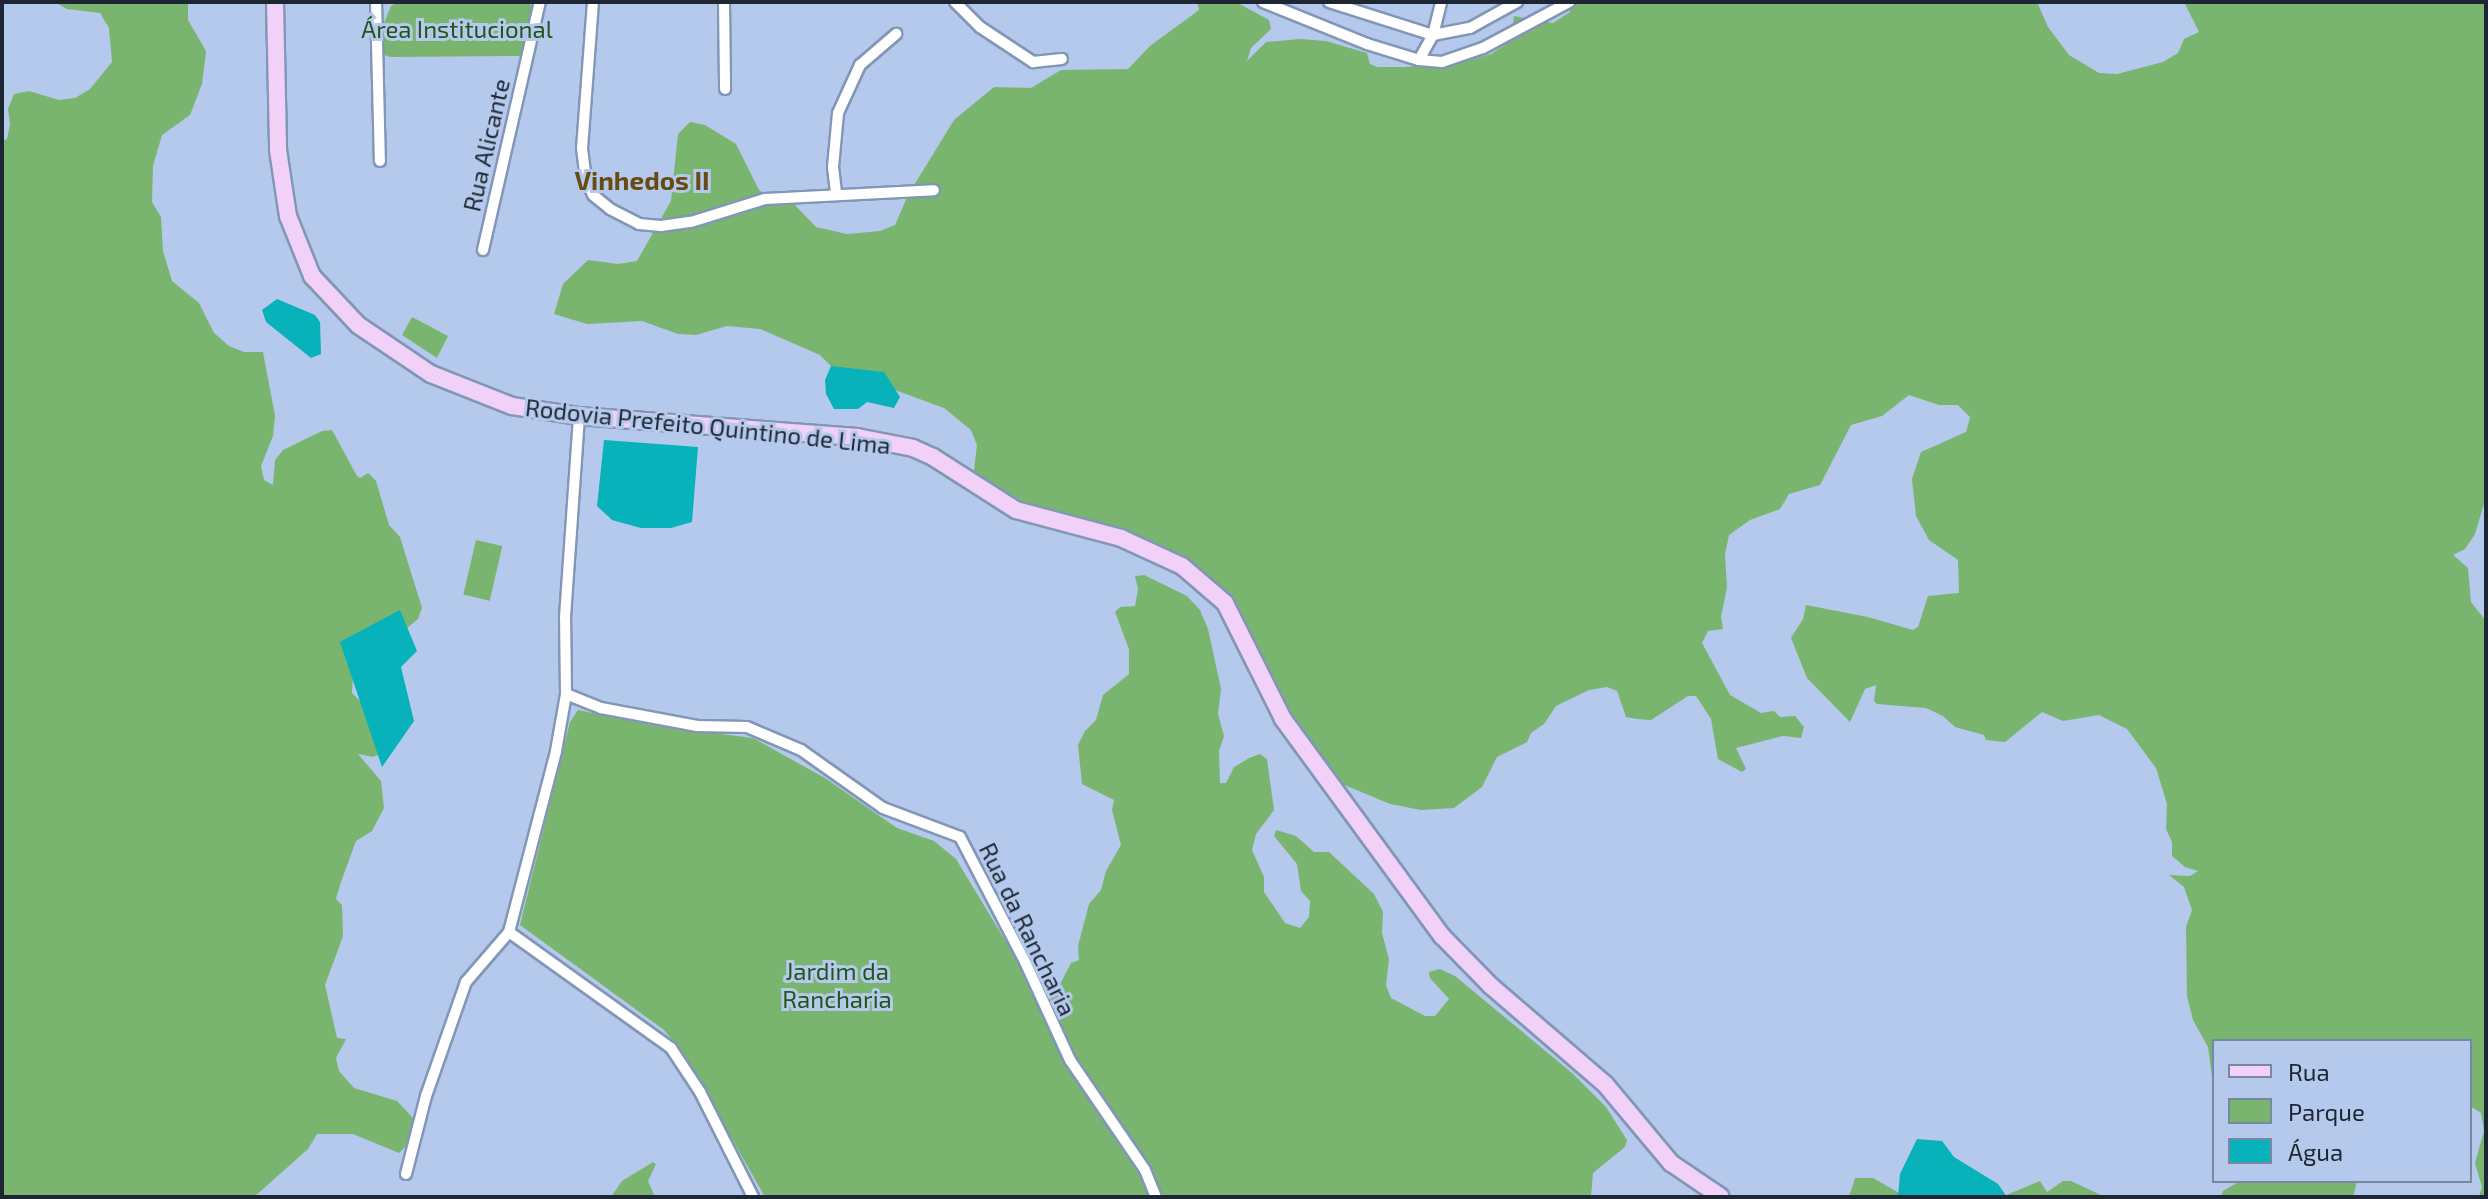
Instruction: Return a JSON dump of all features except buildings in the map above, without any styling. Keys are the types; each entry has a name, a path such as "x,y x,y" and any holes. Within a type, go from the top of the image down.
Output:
{"main road":[{"name":"Rodovia Prefeito Quintino de Lima","path":"275,2 280,174 293,235 312,276 358,325 431,374 512,406 579,416 722,425 895,443 933,457 1016,510 1121,538 1182,566 1225,603 1283,719 1442,936 1491,986 1598,1077 1671,1163 1721,1197"}],"street":[{"path":"376,2 380,161"},
{"name":"Rua Alicante","path":"483,250 540,2"},
{"path":"593,2 582,148 586,179 593,195 610,209 639,224 661,226 691,222 765,199 836,192 934,190"},
{"path":"724,2 725,89"},
{"path":"955,2 980,27 1033,62 1062,59"},
{"path":"1263,2 1367,44 1419,60 1458,59 1569,2"},
{"path":"1419,60 1433,35 1441,2"},
{"path":"1335,4 1433,35 1470,28 1517,2"},
{"path":"836,192 833,167 838,113 860,65 896,34"},
{"path":"406,1174 430,1083 466,982 509,932 534,844 566,694 565,617 579,416"},
{"name":"Rua da Rancharia","path":"566,694 601,708 697,726 747,727 801,750 883,808 960,837 1026,964 1070,1060 1145,1170 1156,1197"},
{"path":"509,932 671,1048 700,1092 753,1197"}],"green space":[{"path":"55,2 188,2 188,20 206,51 202,84 190,115 162,135 153,166 152,202 161,217 163,251 172,281 199,303 214,333 229,346 244,352 263,352 275,416 273,436 261,466 264,480 273,485 275,460 283,450 322,431 332,430 357,476 360,478 368,473 376,481 389,525 400,537 422,608 418,619 397,636 354,656 352,693 365,706 382,753 373,757 358,754 381,781 384,808 372,831 356,841 341,882 336,899 342,905 343,936 325,985 337,1038 346,1039 336,1058 339,1071 354,1088 397,1101 413,1118 411,1141 399,1153 353,1134 317,1134 308,1149 254,1197 2,1197 2,141 7,139 10,124 8,109 14,94 29,91 59,100 75,98 90,89 112,62 109,28 100,13 67,9"},
{"name":"Área Institucional","path":"398,2 530,2 532,12 521,56 391,57 384,55 384,23 391,6"},
{"path":"1197,2 1236,2 1269,20 1271,29 1251,48 1247,61 1266,42 1300,39 1326,41 1367,53 1370,64 1377,67 1405,67 1462,62 1491,54 1505,45 1512,34 1514,16 1553,23 1570,12 1569,2 2037,2 2048,27 2069,55 2099,73 2117,74 2163,62 2178,53 2184,39 2199,32 2184,2 2486,2 2486,497 2475,534 2465,549 2453,555 2468,568 2471,602 2486,621 2486,1197 2479,1197 2482,1187 2475,1163 2484,1131 2481,1113 2472,1107 2472,1039 2212,1039 2212,1077 2208,1047 2193,1020 2187,996 2186,927 2192,910 2184,887 2169,875 2190,876 2198,871 2185,867 2172,856 2172,842 2166,829 2167,804 2156,768 2127,729 2099,715 2063,721 2042,712 2005,742 1986,740 1984,735 1955,727 1943,716 1926,708 1877,704 1874,701 1876,685 1865,689 1850,722 1807,678 1791,638 1803,619 1806,605 1868,617 1913,630 1918,627 1928,596 1959,593 1958,560 1929,540 1916,516 1912,479 1921,452 1966,432 1970,417 1958,405 1939,405 1909,395 1882,416 1851,425 1820,485 1789,494 1780,509 1750,520 1729,535 1725,554 1727,587 1721,617 1723,629 1708,631 1702,643 1730,695 1761,713 1774,711 1780,717 1795,716 1804,727 1801,738 1783,736 1736,748 1746,769 1742,772 1718,759 1711,719 1696,696 1688,696 1651,720 1626,717 1617,691 1607,687 1589,690 1556,706 1544,724 1531,733 1527,742 1497,757 1482,787 1454,808 1421,810 1390,804 1335,781 1284,719 1242,623 1191,573 1019,506 973,478 977,445 971,430 944,408 832,367 820,355 760,329 727,326 696,335 678,334 642,321 587,324 554,314 563,284 588,260 618,264 637,261 671,201 678,134 690,122 705,125 736,144 759,190 774,199 792,202 816,227 847,234 880,231 895,225 908,195 954,120 994,87 1031,88 1061,70 1128,69 1150,46 1199,10"},
{"path":"412,317 448,336 437,358 402,335"},
{"path":"476,540 502,546 490,601 463,595"},
{"name":"Jardim da Rancharia","path":"1144,575 1187,596 1200,610 1208,629 1221,689 1218,714 1224,736 1219,751 1220,783 1226,783 1234,767 1249,758 1260,754 1267,759 1274,810 1256,834 1252,850 1264,877 1264,892 1285,923 1300,928 1309,917 1310,901 1301,891 1297,864 1274,836 1276,830 1296,836 1314,852 1329,852 1374,894 1383,912 1382,933 1389,959 1386,985 1391,998 1425,1016 1435,1016 1449,999 1430,978 1429,972 1440,969 1455,976 1572,1073 1606,1107 1627,1140 1625,1147 1593,1173 1591,1197 765,1197 687,1059 664,1030 520,925 570,722 578,710 657,726 753,738 825,778 897,828 934,841 956,859 1029,980 1045,982 1048,993 1055,994 1071,963 1079,960 1078,946 1089,904 1101,890 1106,871 1121,845 1112,810 1114,800 1082,784 1078,745 1085,731 1096,720 1103,695 1129,674 1129,649 1115,612 1120,607 1135,606 1138,589 1135,576"},
{"path":"653,1162 656,1164 648,1181 655,1197 611,1197 622,1181"},
{"path":"1855,1178 1873,1178 1906,1197 1849,1197"},
{"path":"2040,1181 2047,1192 2063,1181 2071,1181 2105,1197 2004,1196"},
{"path":"2237,1183 2356,1183 2353,1197 2221,1197 2223,1191"}],"water":[{"path":"277,299 315,315 320,322 321,354 311,358 266,322 262,310"},
{"path":"831,366 884,372 900,397 894,408 867,402 858,409 834,409 826,394 825,380"},
{"path":"604,440 698,447 692,522 671,528 641,528 612,520 597,506"},
{"path":"400,610 417,651 401,667 414,721 382,767 340,642"},
{"path":"1917,1139 1942,1141 1954,1157 1998,1184 2007,1197 1898,1197 1900,1174"}],"district":[{"name":"Vinhedos II","path":"642,180"}]}
